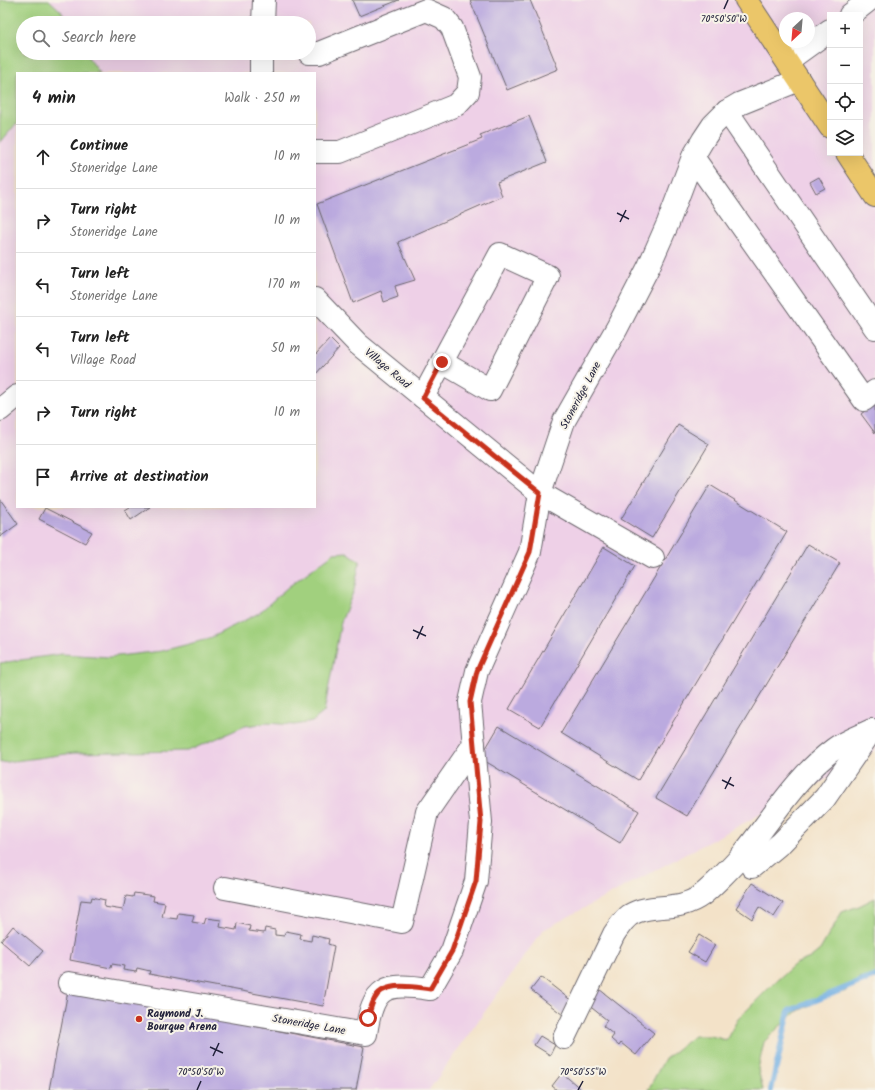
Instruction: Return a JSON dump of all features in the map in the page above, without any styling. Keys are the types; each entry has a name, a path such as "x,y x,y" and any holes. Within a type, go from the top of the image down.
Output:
{"main road":[{"path":"746,0 827,123"},
{"path":"849,156 875,196"}],"street":[{"path":"263,16 264,0"},
{"path":"849,12 851,0"},
{"path":"853,12 869,0"},
{"path":"316,53 426,10 444,18 452,28 470,77 468,92 456,104 340,152 316,152"},
{"path":"787,61 827,32"},
{"path":"261,60 261,72"},
{"name":"Stoneridge Lane","path":"69,983 366,1034 374,998 386,988 406,986 430,989 452,951 476,881 481,822 470,702 477,671 530,552 540,493 564,421 617,328 649,266 694,157 713,125 727,111 739,104 798,80"},
{"path":"727,111 875,328"},
{"path":"694,157 864,400 875,391"},
{"path":"423,398 442,362 500,254 548,276 490,390 442,362"},
{"name":"Village Road","path":"316,300 358,344 540,493 653,558"},
{"path":"0,410 16,397"},
{"path":"752,867 781,843 825,798 873,727"},
{"path":"564,1038 614,934 622,923 630,915 643,910 684,905 701,895 742,855 769,818 815,765 835,748 873,727"},
{"path":"225,888 402,922 427,812 474,744"}],"shaded area":[{"path":"0,0 875,0 875,750 853,765 543,930 429,1090 0,1090"}],"green space":[{"path":"0,0 49,0 61,11 64,16 16,16 16,60 90,60 99,72 16,72 16,125 0,143"},
{"path":"347,552 360,561 354,590 341,622 324,712 312,722 294,725 267,723 245,726 188,751 74,753 0,763 0,663 62,654 109,657 162,651 208,639 259,613 288,587 334,553"},
{"path":"875,898 875,977 858,979 847,991 831,995 796,1012 764,1042 758,1069 763,1090 648,1090 664,1060 694,1036 711,1036 726,1040 738,1019 775,982 795,964 810,958 820,950 842,912"}],"building":[{"path":"352,0 399,0 359,16"},
{"path":"470,0 530,0 558,69 507,90"},
{"path":"529,116 547,162 497,182 502,196 398,242 415,280 395,286 398,297 384,302 381,291 353,303 317,204 482,139 480,135"},
{"path":"819,177 825,188 816,193 810,182"},
{"path":"330,339 339,348 316,374 316,354"},
{"path":"875,403 875,433 861,414"},
{"path":"678,425 709,444 652,538 621,519"},
{"path":"710,485 787,532 638,780 561,733"},
{"path":"0,499 18,524 0,537"},
{"path":"45,508 92,532 85,543 39,519"},
{"path":"128,508 149,508 131,520 125,510"},
{"path":"808,544 840,563 687,816 656,798"},
{"path":"604,547 635,566 540,727 509,709"},
{"path":"499,726 639,811 620,843 480,758"},
{"path":"752,883 783,903 774,917 759,907 752,919 736,908"},
{"path":"134,893 154,896 153,901 165,903 162,917 177,919 178,913 194,915 192,922 204,924 206,918 221,920 220,927 236,930 237,923 250,926 249,931 264,933 265,928 275,930 275,935 284,936 286,931 301,934 300,939 311,941 312,935 329,939 328,944 334,946 323,1006 149,974 150,971 137,968 136,972 123,970 124,966 112,964 111,968 70,960 81,900 91,901 92,897 105,900 104,907 123,910 126,896 133,897"},
{"path":"13,926 43,951 30,966 1,941"},
{"path":"699,935 715,945 705,962 688,952"},
{"path":"541,977 573,1002 563,1015 531,990"},
{"path":"599,989 654,1033 636,1055 621,1043 619,1046 611,1039 614,1035 603,1026 607,1020 587,1004"},
{"name":"Raymond J. Bourque Arena","path":"68,991 364,1047 356,1090 49,1090"},
{"path":"540,1036 555,1045 550,1055 534,1045"},
{"path":"562,1073 582,1090 557,1090 552,1086"}],"waterway":[{"path":"771,1090 789,1011 875,976"}],"place":[{"name":"Raymond J. Bourque Arena","path":"139,1019"}],"route":[{"path":"368,1018 374,998 386,988 406,986 430,989 452,951 476,881 481,822 470,702 477,671 530,552 540,493 423,398 442,362"}]}
